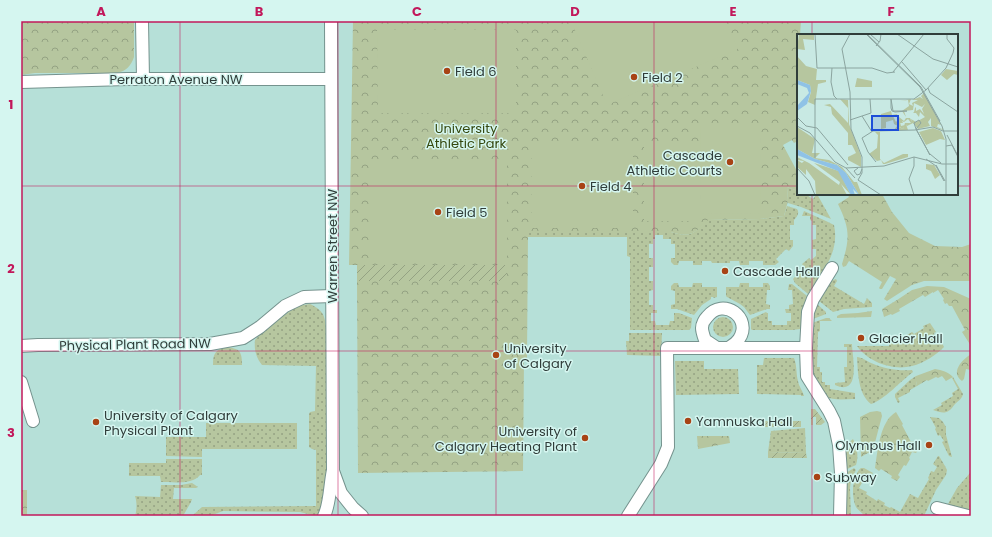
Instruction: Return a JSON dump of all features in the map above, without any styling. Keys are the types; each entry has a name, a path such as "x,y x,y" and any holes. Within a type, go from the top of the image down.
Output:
{"street":[{"path":"142,21 143,80"},
{"name":"Warren Street NW","path":"324,516 327,510 333,470 331,21"},
{"name":"Perraton Avenue NW","path":"21,82 331,79"},
{"path":"832,268 813,299 808,312 806,348 807,376 834,421 839,445 841,473 840,516"},
{"name":"Physical Plant Road NW","path":"21,346 210,344 243,338 260,327 285,306 304,298 332,296"},
{"path":"717,348 705,340 702,328 705,318 712,310 724,308 735,312 742,320 743,332 739,340 730,348"},
{"path":"628,516 661,464 668,446 667,348 806,348"},
{"path":"21,382 33,422"},
{"name":"Warren Street NW","path":"333,470 341,493 353,508 362,516"},
{"path":"937,508 968,516"}],"shaded area":[{"name":"University of Calgary","path":"21,21 971,21 971,516 21,516"}],"green space":[{"path":"21,21 134,21 134,57 128,68 117,73 35,73 21,75"},
{"name":"University Athletic Park","path":"353,21 801,21 800,34 797,34 797,142 794,143 792,140 783,145 797,171 797,191 787,187 788,201 784,216 760,219 708,220 695,232 687,235 671,232 528,233 527,358 524,359 523,471 358,473 357,281 506,281 507,265 349,265"},
{"name":"Field 2","path":"571,21 726,21 738,49 607,105"},
{"name":"Field 6","path":"377,30 516,30 516,113 378,113"},
{"name":"Cascade Athletic Courts","path":"700,124 760,124 761,213 701,214"},
{"name":"Field 4","path":"532,144 633,144 633,228 532,228"},
{"path":"644,144 700,144 700,221 644,221"},
{"name":"Field 5","path":"370,162 507,162 507,262 370,262"},
{"path":"787,187 797,191 797,195 807,195 813,199 818,195 831,219 801,207 788,203"},
{"path":"848,195 883,195 892,212 909,233 935,246 962,247 971,244 971,281 924,281 912,285 887,301 884,299 896,279 890,276 882,289 880,289 879,288 882,282 849,261 846,266 843,267 842,264 848,234 845,220 838,204 849,197"},
{"path":"787,206 797,209 798,212 794,220 794,225 790,225 790,240 793,240 793,246 789,251 786,249 776,259 779,262 775,265 763,265 763,261 749,261 749,265 740,265 739,261 730,261 730,263 712,263 711,261 702,261 702,265 693,265 693,261 679,261 678,265 674,265 671,262 671,258 675,258 675,244 671,244 671,239 663,239 663,235 655,235 653,244 649,244 649,258 653,258 653,267 649,267 649,281 653,281 653,290 649,291 649,305 653,305 653,310 657,310 657,313 651,313 651,321 655,321 656,325 669,325 670,321 674,321 674,313 679,313 692,318 691,328 689,330 630,330 630,257 627,256 627,237 528,237 528,232 671,232 687,235 699,229 707,220 760,219 784,216"},
{"path":"804,211 834,225 835,235 832,253 828,262 808,294 795,283 793,279 804,267 802,264 809,258 811,260 816,256 816,249 812,249 812,240 816,239 816,225 812,225 810,216 802,216"},
{"path":"357,265 507,265 507,281 357,281"},
{"path":"836,279 837,281 834,286 864,304 867,298 872,303 872,307 844,309 833,312 819,301 831,281"},
{"path":"674,283 678,283 679,287 692,287 693,283 702,283 702,287 717,287 717,297 711,297 711,299 702,305 694,315 677,309 671,309 671,305 675,304 675,291 671,290 671,286"},
{"path":"740,283 749,283 749,287 763,287 763,283 768,283 770,290 767,290 766,304 770,305 770,309 750,315 744,307 726,296 726,287 739,287"},
{"path":"789,284 792,284 807,296 803,308 801,329 752,330 751,319 766,312 768,313 768,321 772,321 772,325 787,325 787,321 791,321 791,313 786,313 785,309 789,309 789,305 793,304 792,290 788,290"},
{"path":"927,286 944,287 971,299 971,346 962,332 965,330 952,306 949,306 947,303 945,304 944,299 938,290 925,297 923,295 899,309 900,311 884,317 882,309 912,290"},
{"path":"310,304 317,308 324,316 326,328 326,493 320,514 316,516 300,512 223,511 210,516 192,516 202,507 316,506 316,450 309,447 309,414 310,412 315,411 316,366 262,365 257,356 255,347 255,340 262,332 294,308"},
{"path":"817,304 826,312 826,314 813,319"},
{"path":"872,311 871,317 837,318 837,316 841,314"},
{"path":"719,317 727,317 733,323 733,331 727,337 719,337 713,331 713,323"},
{"path":"829,318 832,321 820,321 820,331 818,332 817,367 820,367 820,372 822,372 822,382 825,382 825,385 830,385 830,389 855,393 855,399 828,398 825,396 811,372 812,323"},
{"path":"930,323 936,332 934,333 939,344 942,343 944,347 930,358 916,365 897,367 882,364 868,357 857,346 889,346 889,342 897,339 899,343 905,339 904,337 912,332 914,334 924,328 923,326"},
{"path":"629,333 662,333 661,356 627,355 626,341 629,341"},
{"path":"844,344 852,344 854,374 849,385 843,387 835,385 835,383 845,382 844,367 847,367 847,347 844,347"},
{"path":"223,347 238,350 241,356 242,365 213,365 215,354"},
{"path":"971,354 971,370 966,369 964,379 962,381 957,374 957,370 964,359"},
{"path":"857,357 886,368 896,370 912,370 913,372 887,395 871,404 863,395 861,389 858,376"},
{"path":"764,358 794,358 799,383 804,396 757,394 757,365 763,365"},
{"path":"675,361 704,361 704,369 738,369 739,394 676,395"},
{"path":"935,369 945,372 953,377 946,381 942,376 938,378 936,377 917,386 916,376"},
{"path":"916,376 917,386 910,390 910,392 898,398 900,402 898,403 895,394"},
{"path":"953,377 963,394 962,397 950,410 946,412 933,410 953,396 952,393 958,389 952,378"},
{"path":"811,409 815,409 825,422 821,425 816,425 816,417 813,417 813,425 811,425"},
{"path":"870,412 881,412 882,416 873,450 861,457 860,417"},
{"path":"896,412 911,442 913,441 918,450 916,453 912,452 906,466 904,465 898,475 900,477 897,481 881,469 879,471 875,468 884,426 889,418"},
{"path":"930,417 939,418 946,427 946,435 952,457 949,456 942,442 944,441 940,435 938,436 935,429 936,428"},
{"path":"801,421 801,427 761,427 762,422"},
{"path":"206,423 297,423 297,449 202,449 202,457 166,456 166,437 206,437"},
{"path":"805,428 806,453 768,452 771,431"},
{"path":"697,436 729,436 730,443 698,449"},
{"path":"853,439 856,445 857,462 856,465 845,470 846,449"},
{"path":"768,452 806,453 807,458 768,458"},
{"path":"938,456 947,470 946,475 936,490 924,516 865,516 856,507 853,498 853,486 858,471 861,468 873,473 871,476 867,474 859,488 867,492 866,494 877,501 878,499 885,503 884,505 900,512 910,494 918,498 929,479 928,478 931,471 934,472 937,467 933,464"},
{"path":"166,459 202,459 202,475 187,482 161,482 160,476 129,476 129,463 166,463"},
{"path":"854,468 856,470 851,480 850,488 851,516 845,516 846,473"},
{"path":"970,473 971,516 949,507 948,504 957,488"},
{"path":"192,483 198,487 174,488 173,499 192,499 183,516 135,516 135,496 160,497 161,485 181,485"},
{"path":"21,490 27,490 27,516 21,516"}],"place":[{"name":"Field 6","path":"447,71"},
{"name":"Field 2","path":"634,77"},
{"name":"Cascade Athletic Courts","path":"730,162"},
{"name":"Field 4","path":"582,186"},
{"name":"Field 5","path":"438,212"},
{"name":"Cascade Hall","path":"725,271"},
{"name":"Glacier Hall","path":"861,338"},
{"name":"University of Calgary","path":"496,355"},
{"name":"Yamnuska Hall","path":"688,421"},
{"name":"University of Calgary Physical Plant","path":"96,422"},
{"name":"University of Calgary Heating Plant","path":"585,438"},
{"name":"Olympus Hall","path":"929,445"},
{"name":"Subway","path":"817,477"}]}
